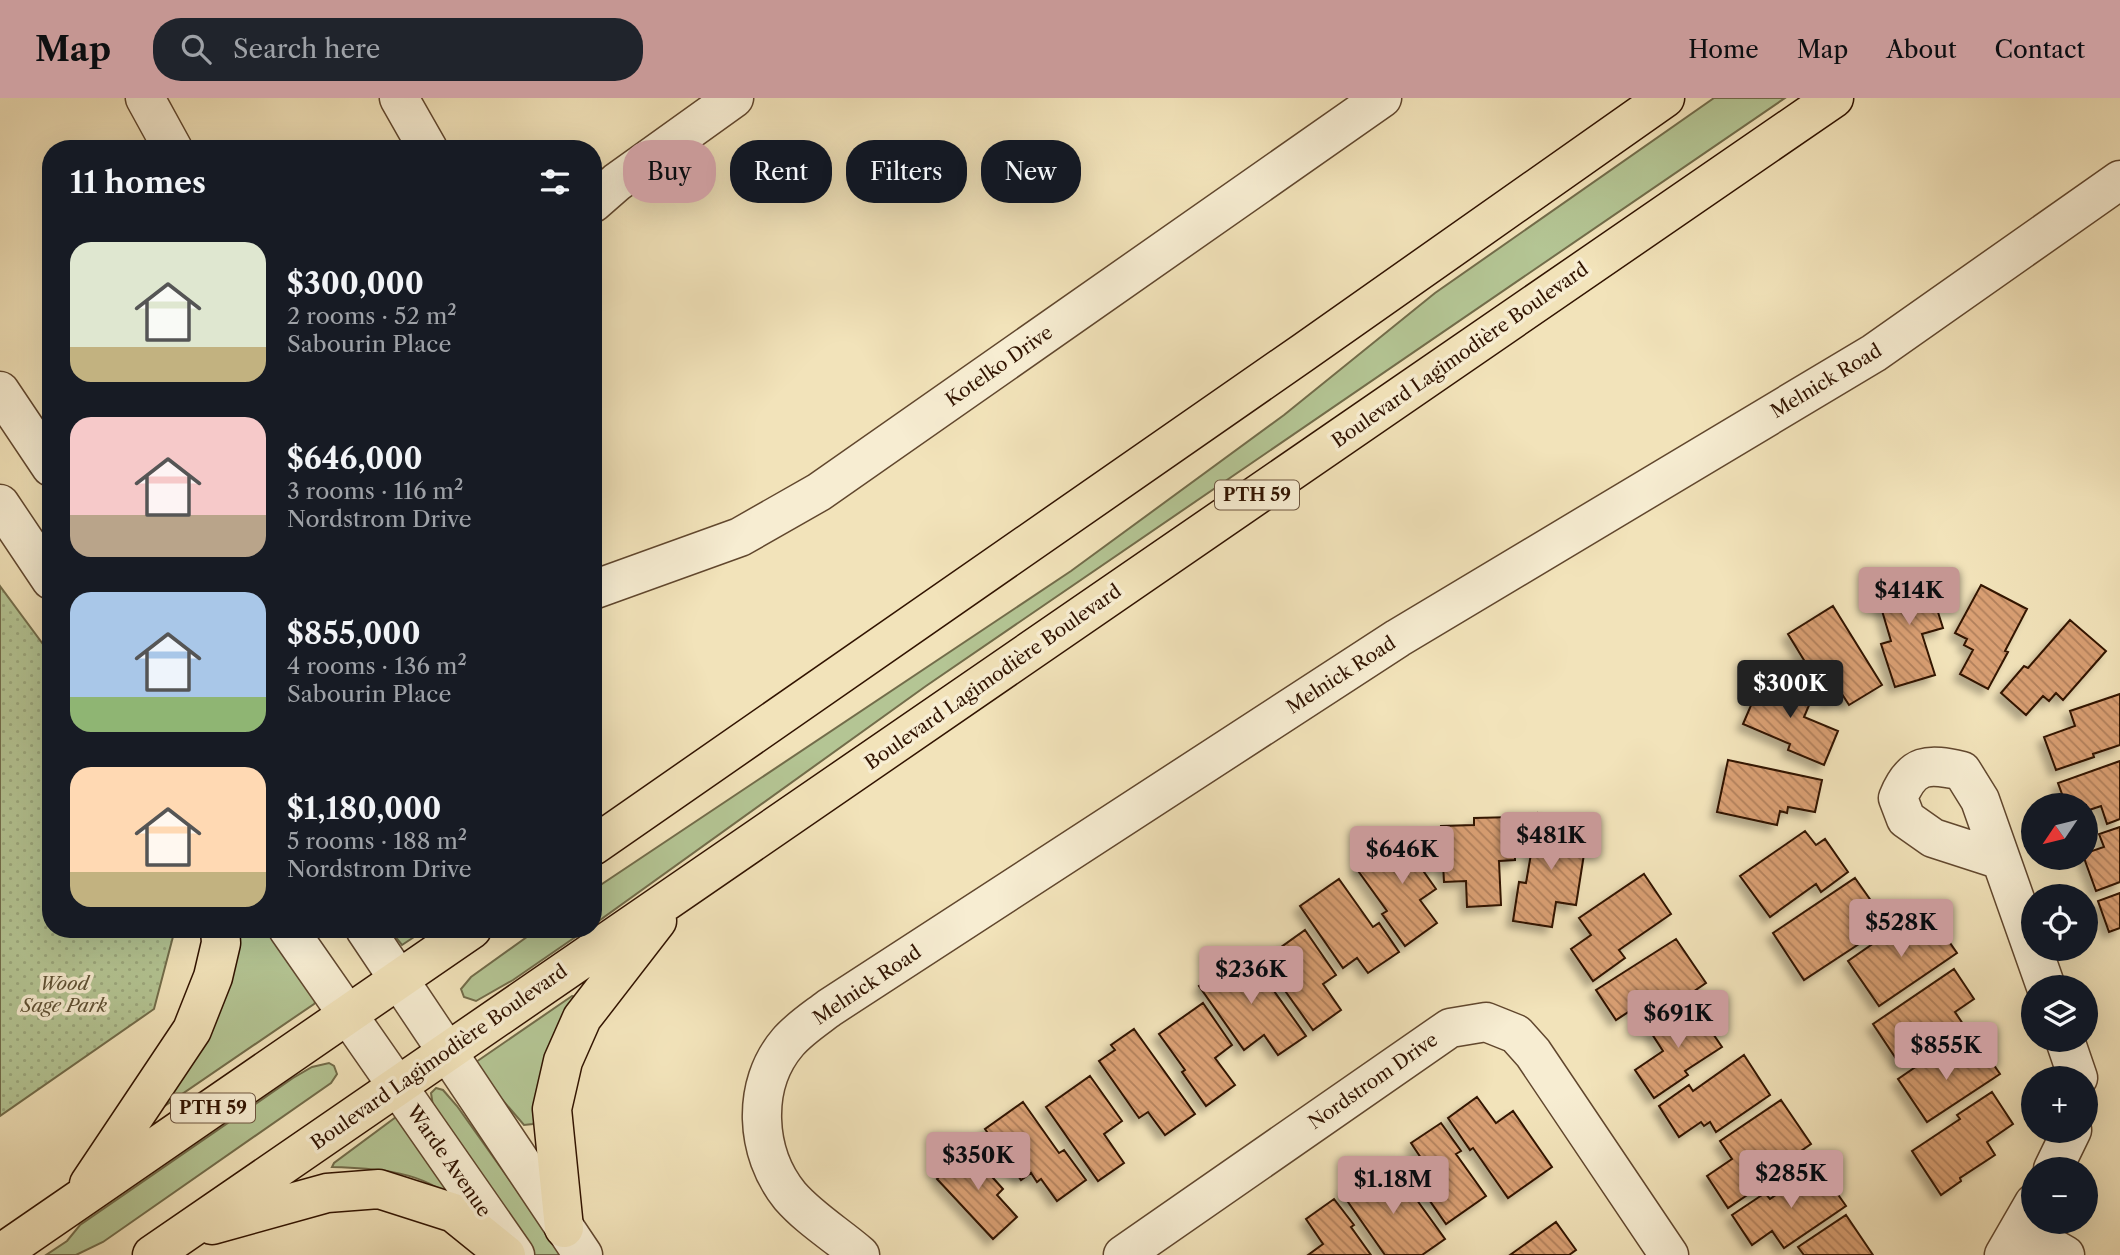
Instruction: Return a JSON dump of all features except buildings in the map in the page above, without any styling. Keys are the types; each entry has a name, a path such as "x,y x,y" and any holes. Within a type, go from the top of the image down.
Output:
{"main road":[{"path":"602,840 1665,98"},
{"name":"Boulevard Lagimodière Boulevard","path":"152,1255 1834,98"},
{"path":"602,826 650,807"},
{"path":"573,1241 552,1109 563,1061 582,1018 680,892"},
{"path":"78,1201 192,1030 213,977 221,938"},
{"name":"PTH 59","path":"0,1254 459,938"},
{"path":"183,1233 327,1193 379,1189 454,1213 506,1255"}],"street":[{"path":"145,98 168,140"},
{"path":"399,98 423,140"},
{"path":"602,195 734,98"},
{"name":"Kotelko Drive","path":"602,587 740,537 819,492 1382,98"},
{"name":"Melnick Road","path":"860,1255 809,1215 790,1195 773,1170 763,1135 762,1103 768,1074 788,1041 830,1008 1398,638 1874,353 2120,180"},
{"path":"0,391 42,454"},
{"path":"0,504 42,567"},
{"path":"2001,860 2042,975"},
{"name":"Warde Avenue","path":"294,938 514,1255"},
{"path":"371,938 573,1241"},
{"name":"Nordstrom Drive","path":"1123,1255 1450,1028 1486,1022 1516,1034 1533,1053 1669,1255"},
{"path":"2019,1229 2065,1255"}],"green space":[{"path":"1714,98 1785,98 926,686 602,919 602,884 1071,571 1284,415 1435,293"},
{"name":"Wood Sage Park","path":"0,586 42,643 42,938 173,938 154,1009 0,1116"},
{"path":"230,938 272,938 316,994 314,1004 163,1107"},
{"path":"396,938 412,938 402,945"},
{"path":"525,938 574,938 513,980 476,1001 464,997 461,989 471,977"},
{"path":"572,996 575,997 537,1117 533,1124 524,1125 475,1068 476,1062"},
{"path":"329,1063 334,1066 337,1074 331,1083 103,1242 76,1255 46,1255 67,1241 80,1225 293,1078 312,1067"},
{"path":"436,1088 443,1090 457,1106 563,1255 529,1255 433,1106 431,1093"},
{"path":"396,1117 450,1188 446,1194 407,1175 332,1167"}]}
